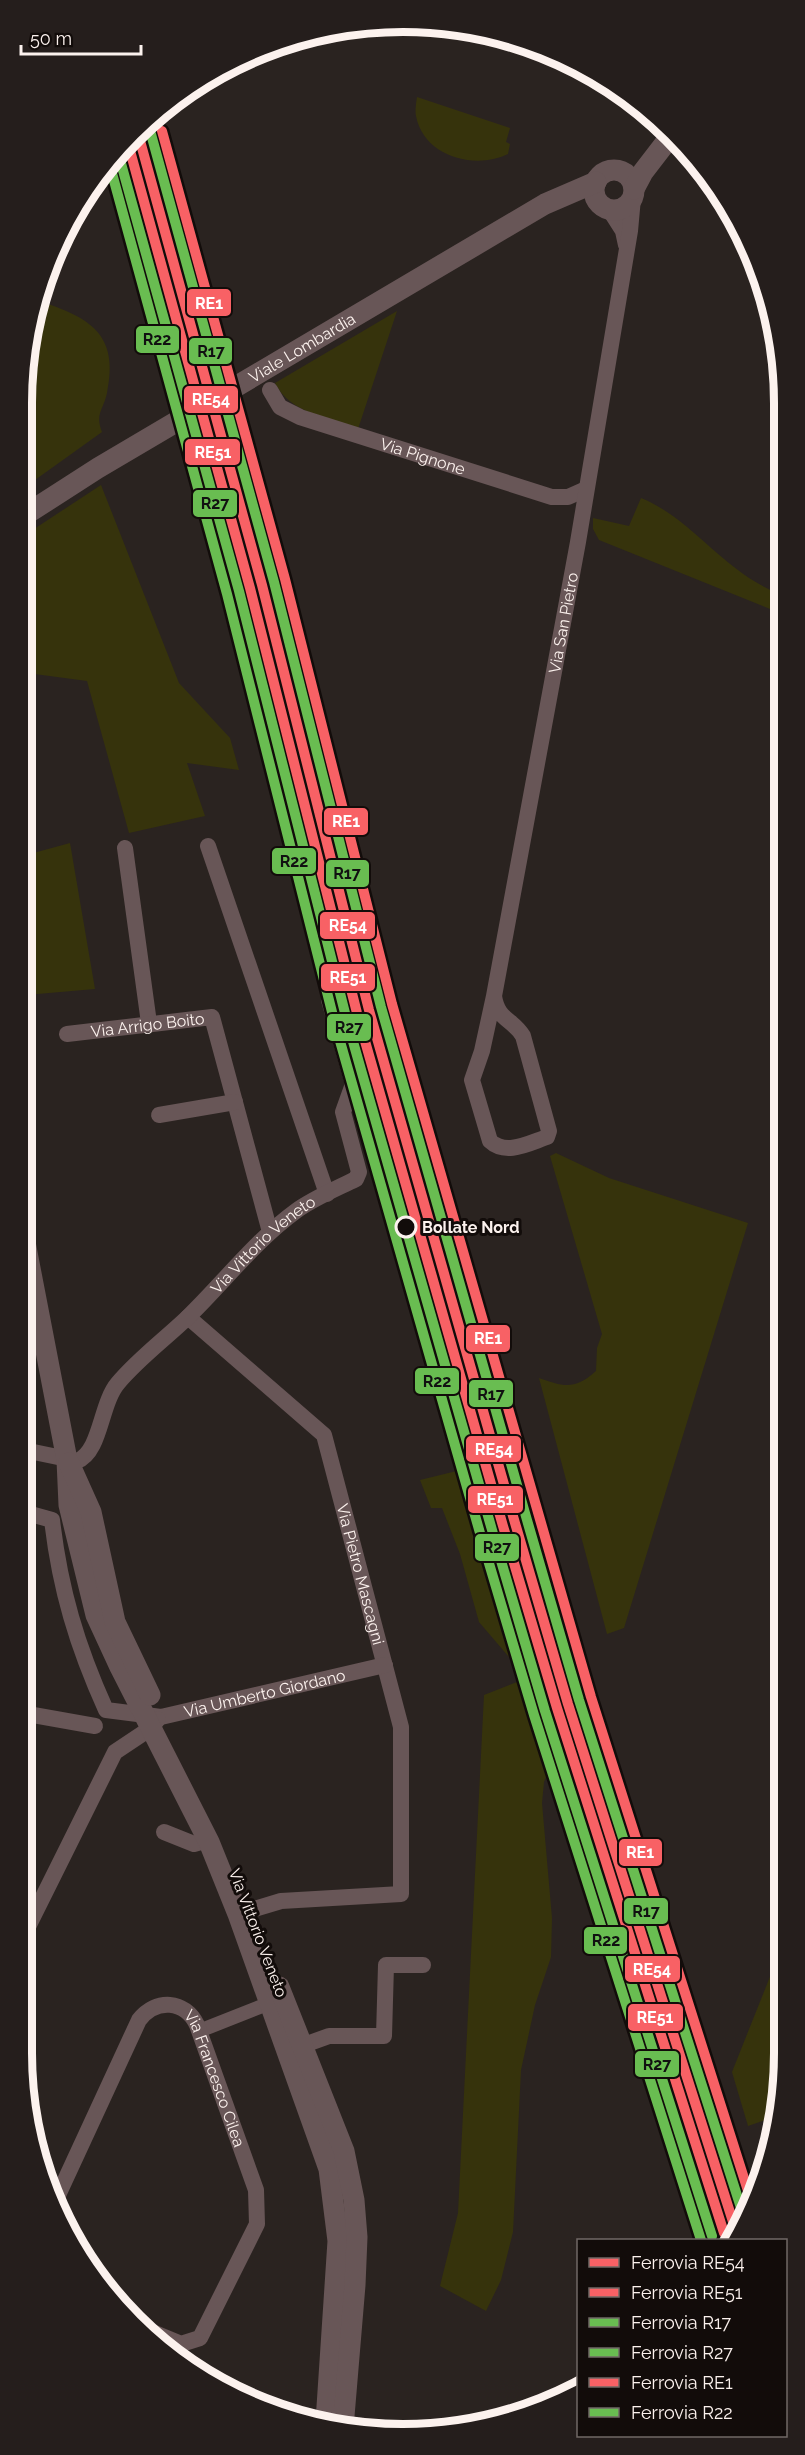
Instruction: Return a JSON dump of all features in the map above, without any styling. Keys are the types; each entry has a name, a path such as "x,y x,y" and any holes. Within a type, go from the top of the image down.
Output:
{"street":[{"path":"605,207 594,191 596,182 606,171 619,170 664,139"},
{"path":"545,204 622,208 634,194 643,172 666,141"},
{"path":"619,170 630,177 634,194"},
{"name":"Viale Lombardia","path":"32,510 98,468 545,204 596,182"},
{"name":"Via San Pietro","path":"494,996 500,1015 517,1028 523,1036 549,1131 547,1137 510,1149 496,1146 490,1141 472,1080 482,1051 494,996 586,489 627,249 634,194"},
{"name":"Via San Pietro","path":"605,207 623,231 627,249"},
{"name":"Via Pignone","path":"270,390 280,406 300,417 552,497 568,497 586,489"},
{"path":"208,846 263,997 327,1194"},
{"path":"125,848 148,1023"},
{"name":"Via Vittorio Veneto","path":"327,2415 337,2285 336,2218 329,2169 294,2048 215,1827 101,1626 89,1592 69,1505 67,1460 77,1461 86,1458 92,1449 104,1408 113,1389 188,1317 270,1232 297,1210 356,1179 359,1172 343,1112 353,1083 329,1000"},
{"name":"Via Arrigo Boito","path":"67,1034 212,1017 270,1232"},
{"path":"159,1115 235,1102"},
{"path":"32,1278 67,1460 32,1452"},
{"name":"Via Pietro Mascagni","path":"188,1317 324,1436 401,1727 401,1894 311,1897 281,1901 244,1912"},
{"path":"32,1514 52,1520 58,1568 72,1628 106,1710 152,1719"},
{"name":"Via Umberto Giordano","path":"152,1719 385,1665"},
{"path":"32,1715 95,1726"},
{"path":"32,1919 115,1752 152,1719"},
{"name":"Via Vittorio Veneto","path":"152,1719 244,1912 270,2003 344,2151 354,2200 357,2237 344,2418"},
{"path":"164,1832 194,1845 208,1840"},
{"path":"294,2048 329,2036 384,2036 387,1965 423,1965"},
{"path":"199,2031 270,2003"},
{"name":"Via Francesco Cilea","path":"59,2192 139,2020 146,2011 170,2004 183,2008 192,2015 199,2031 256,2190 257,2224 200,2338 181,2344 166,2338"}],"shaded area":[{"path":"417,97 510,128 506,142 510,144 508,154 481,161 466,160 440,150 421,130 416,114"},
{"path":"45,303 85,321 96,330 104,342 109,356 110,372 107,393 99,416 102,432 32,482 32,378"},
{"path":"397,311 358,429 300,408 282,393 275,383"},
{"path":"101,485 179,683 230,738 239,770 187,763 205,816 129,833 87,681 32,674 32,530"},
{"path":"641,498 660,507 742,573 774,591 774,611 599,540 593,529 593,518 629,526"},
{"path":"70,843 95,989 32,994 32,853"},
{"path":"556,1153 609,1178 748,1223 624,1628 607,1634 539,1378 569,1385 589,1377 596,1371 597,1348 602,1334 550,1156"},
{"path":"481,1465 573,1759 556,1764 548,1772 544,1782 542,1803 552,1918 551,1957 535,2005 521,2070 513,2232 501,2280 486,2311 440,2286 458,2213 484,1695 527,1678 479,1622 460,1554 442,1508 431,1508 420,1480"},
{"path":"774,1967 773,2077 767,2119 748,2126 732,2072"}],"rail line":[{"name":"RE1","path":"162,131 285,579 392,1004 591,1697 747,2188"},
{"name":"R17","path":"151,134 274,582 381,1007 579,1700 740,2205"},
{"name":"RE54","path":"140,140 262,585 369,1010 515,1523 568,1704 733,2221"},
{"name":"RE51","path":"130,151 250,588 357,1013 503,1526 557,1708 724,2233"},
{"name":"R27","path":"121,162 239,591 346,1017 492,1530 545,1711 712,2236"},
{"name":"R22","path":"112,173 227,594 334,1020 480,1533 534,1715 701,2239"}],"place":[{"name":"Bollate Nord","path":"406,1227"}]}
